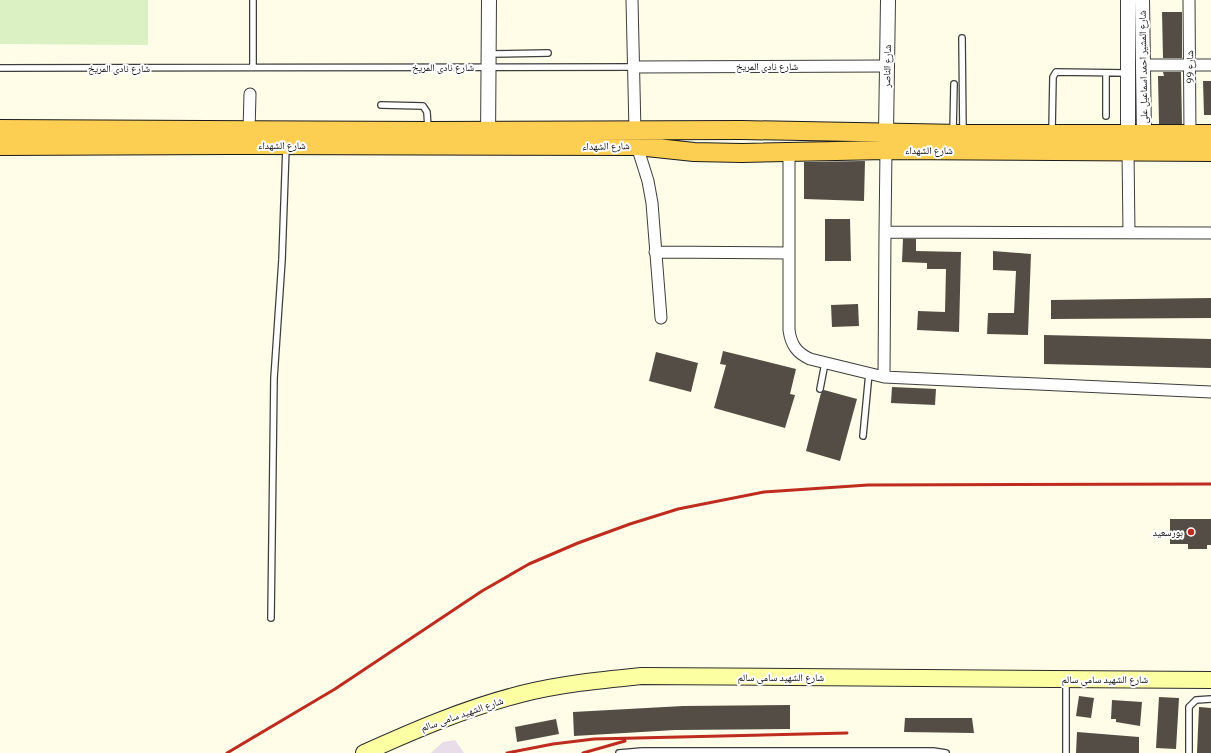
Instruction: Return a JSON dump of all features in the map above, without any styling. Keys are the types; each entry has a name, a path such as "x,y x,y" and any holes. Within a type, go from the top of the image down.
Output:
{"highway":[{"name":"شارع الشهداء","path":"0,130 428,132 488,139"},
{"name":"شارع الشهداء","path":"0,146 286,145 488,139 636,138 696,131 742,130 886,141 967,138"},
{"path":"742,130 738,142 742,153"},
{"path":"694,152 698,142 696,131"},
{"name":"شارع الشهداء","path":"1026,142 1052,133 1211,134"},
{"name":"شارع الشهداء","path":"636,138 694,152 789,152 886,141 967,138 1128,151 1211,152"}],"main road":[{"name":"شارع الشهيد سامى سالم","path":"364,753 463,711 521,694 581,682 641,676 1211,680"}],"street":[{"path":"488,139 489,0"},
{"path":"632,0 636,138 650,190 661,318"},
{"name":"شارع الناصر","path":"886,141 888,0"},
{"name":"شارع المشير احمد اسماعيل على","path":"1128,0 1128,73 1136,133"},
{"name":"شارع المشير احمد اسماعيل على","path":"1136,133 1143,65 1142,0"},
{"name":"شارع 99","path":"1189,0 1190,134"},
{"path":"1143,65 1211,65"},
{"name":"شارع نادى المريخ","path":"634,67 887,66"},
{"path":"249,131 250,94"},
{"path":"884,377 886,141"},
{"path":"1128,151 1129,233"},
{"path":"789,152 790,340 802,355 810,359 884,377 1211,392"},
{"path":"885,232 1211,233"},
{"path":"656,252 789,253"}],"lane":[{"path":"253,0 253,67"},
{"path":"962,38 967,138"},
{"path":"489,61 548,53"},
{"name":"شارع نادى المريخ","path":"0,68 253,67 489,61 634,67"},
{"path":"1052,133 1054,74 1058,72 1128,73"},
{"path":"1106,73 1106,116"},
{"path":"954,84 967,138"},
{"path":"382,105 423,106 427,112 428,132"},
{"path":"271,618 274,378 282,260 286,145"},
{"path":"820,389 825,363"},
{"path":"863,436 869,373"},
{"path":"1066,678 1066,753"},
{"path":"1188,753 1189,707 1196,700 1211,699"},
{"path":"619,753 642,751 946,753"}],"shaded area":[{"path":"455,740 464,753 431,753 443,742"}],"green space":[{"path":"0,0 148,0 148,45 0,44"}],"building":[{"path":"1162,12 1182,12 1182,58 1163,58"},
{"path":"1163,72 1181,72 1182,124 1159,124 1158,76 1164,76"},
{"path":"1203,81 1211,81 1211,115 1204,115"},
{"path":"865,161 864,201 804,199 804,162"},
{"path":"825,219 850,219 851,261 825,261"},
{"path":"903,239 916,239 916,251 961,252 959,332 917,330 918,311 945,312 946,269 927,269 927,263 902,262"},
{"path":"993,251 1031,254 1028,335 987,334 988,313 1014,313 1016,271 993,270"},
{"path":"1211,298 1211,318 1051,319 1051,300"},
{"path":"858,304 859,326 832,327 831,305"},
{"path":"1044,335 1211,339 1211,368 1044,364"},
{"path":"723,351 796,369 790,394 795,395 785,428 714,408 726,365 720,364"},
{"path":"656,352 698,363 691,392 649,381"},
{"path":"892,387 936,389 935,405 891,403"},
{"path":"824,390 857,399 840,461 806,451 821,393"},
{"name":"بورسعيد","path":"1170,519 1211,519 1211,545 1207,545 1207,549 1188,549 1188,544 1170,544"},
{"path":"1079,696 1094,698 1091,718 1076,716"},
{"path":"1159,697 1179,698 1176,749 1156,748"},
{"path":"1112,700 1142,702 1140,726 1116,722 1116,719 1111,719"},
{"path":"790,705 790,729 675,730 574,736 573,712 683,706"},
{"path":"1199,707 1211,708 1211,753 1197,753"},
{"path":"905,718 972,718 974,733 904,732"},
{"path":"556,719 559,734 517,742 515,727"},
{"path":"1077,732 1139,737 1139,753 1076,753"}],"railway":[{"path":"227,753 335,689 482,591 529,564 578,543 630,524 678,509 764,492 868,485 1211,484"},
{"path":"507,753 553,744 594,739 847,733"},
{"path":"583,753 625,741"}],"place":[{"name":"بورسعيد","path":"1191,532"}]}
